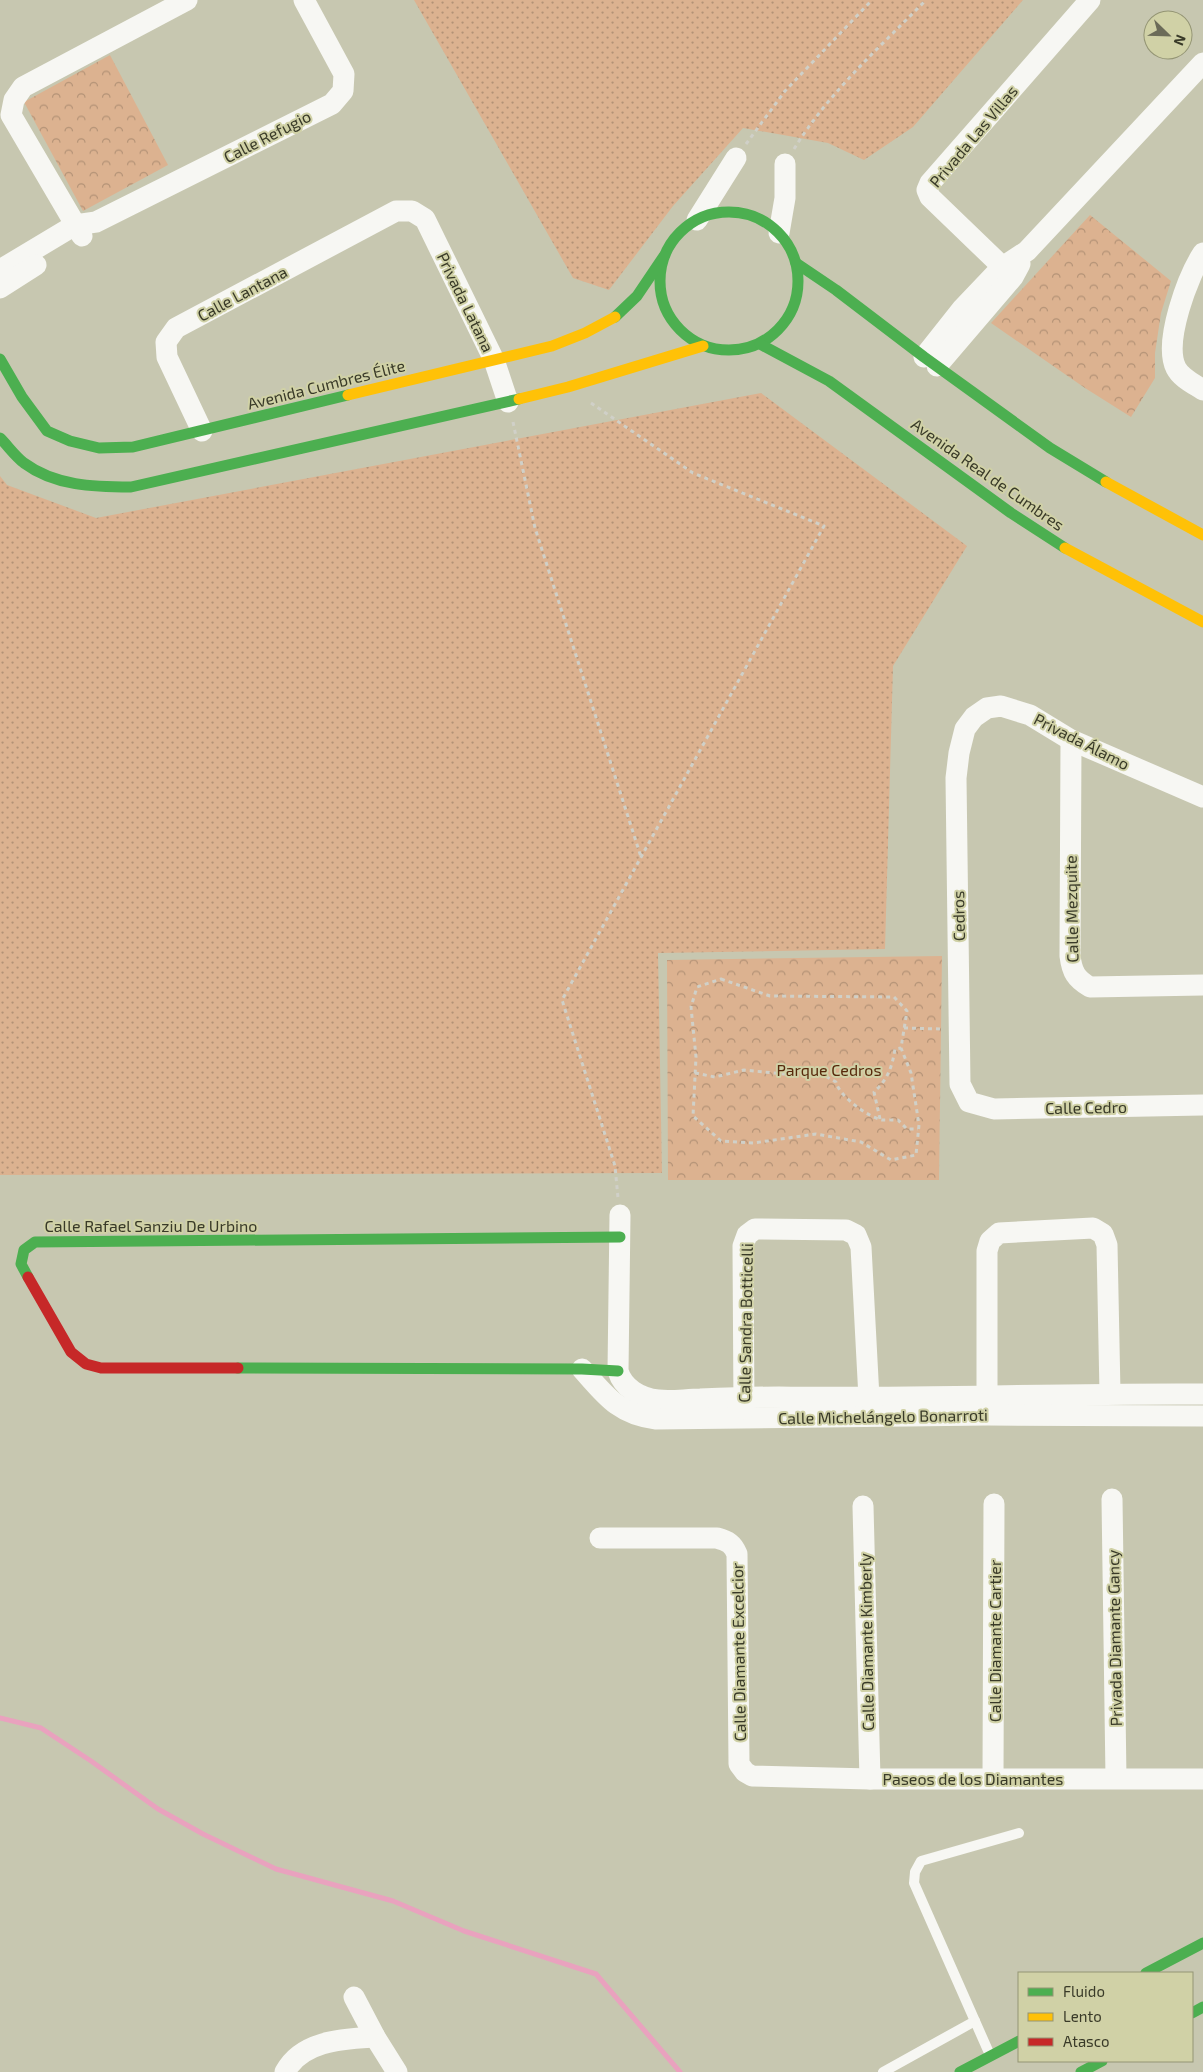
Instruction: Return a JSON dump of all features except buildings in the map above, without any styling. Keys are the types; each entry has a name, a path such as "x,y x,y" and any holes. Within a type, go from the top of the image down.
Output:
{"street":[{"path":"84,228 11,115 14,100 23,88 188,0"},
{"name":"Calle Refugio","path":"0,270 332,104 343,91 344,74 304,0"},
{"name":"Privada Las Villas","path":"1007,272 930,197 927,190 930,183 1090,0"},
{"path":"930,361 1007,272 1203,63"},
{"path":"697,220 736,158"},
{"path":"779,233 785,198 785,164"},
{"name":"Calle Lantana","path":"202,431 167,357 166,342 176,328 396,211 412,211"},
{"name":"Privada Latana","path":"412,211 425,219 494,360 508,402"},
{"path":"740,212 762,220 779,233 796,263 798,287 792,310 779,330 760,344 731,351 702,346 680,331 665,309 659,283 664,256 677,235 697,220 718,213 740,212"},
{"name":"Calle Refugio","path":"0,288 84,228"},
{"path":"1203,253 1176,316 1173,356 1175,367 1179,373 1203,390"},
{"name":"Avenida Cumbres Élite","path":"0,360 45,435 99,448 133,447 552,346 580,336 606,322 633,301 664,256"},
{"path":"796,263 862,308 930,361 1050,448 1117,489 1203,535"},
{"name":"Avenida Real de Cumbres","path":"760,344 828,381 1011,513 1080,557 1203,622"},
{"path":"0,438 53,478 88,486 131,487 508,402 702,346"},
{"name":"Privada Álamo","path":"965,728 974,717 988,708 1001,706 1030,715 1071,740 1203,797"},
{"name":"Cedros","path":"965,728 956,778 959,1029 960,1084 970,1102"},
{"name":"Calle Mezquite","path":"1071,740 1070,956 1072,971 1079,981 1090,987 1203,985"},
{"name":"Calle Cedro","path":"970,1102 994,1109 1203,1105"},
{"path":"618,1371 620,1215"},
{"path":"987,1405 987,1251 990,1241 999,1233 1093,1228 1103,1234 1107,1245 1110,1393"},
{"name":"Calle Sandra Botticelli","path":"744,1407 743,1246 747,1235 755,1229 846,1230 856,1235 861,1247 869,1398"},
{"name":"Calle Rafael Sanziu De Urbino","path":"618,1371 582,1369 101,1368 86,1364 72,1352 21,1264 24,1250 35,1242 620,1237"},
{"name":"Calle Michelángelo Bonarroti","path":"582,1369 610,1400 622,1409 639,1417 656,1419 744,1407 869,1398 1203,1416"},
{"name":"Calle Michelángelo Bonarroti","path":"618,1371 621,1381 631,1390 644,1396 658,1400 744,1407 987,1405 1110,1393 1203,1394"},
{"name":"Privada Diamante Gancy","path":"1112,1499 1116,1778"},
{"name":"Calle Diamante Cartier","path":"993,1778 994,1504"},
{"name":"Calle Diamante Kimberly","path":"863,1506 870,1779"},
{"name":"Calle Diamante Excelcior","path":"600,1538 717,1538 733,1545 737,1554 739,1764 745,1772"},
{"name":"Paseos de los Diamantes","path":"745,1772 752,1776 870,1779 1203,1779"},
{"path":"1148,1972 1203,1943"},
{"path":"354,1997 397,2072"},
{"path":"285,2072 289,2064 312,2047 339,2040 376,2037"},
{"path":"960,2072 1018,2042"},
{"path":"1080,2072 1100,2062"}],"lane":[{"path":"990,2056 914,1883 914,1872 922,1861 1019,1833"},
{"path":"883,2072 975,2021"}],"path":[{"path":"736,158 785,91 872,0"},
{"path":"785,164 807,128 844,84 926,0"},
{"path":"568,386 693,473 824,526 562,1000 615,1166 620,1215"},
{"path":"508,402 535,528 641,857"},
{"path":"721,979 770,996 894,997 907,1011 901,1048 911,1074 918,1129 916,1155 891,1160 861,1142 816,1134 753,1144 721,1141 693,1116 696,1057 691,1007 697,987 721,979"},
{"path":"904,1028 959,1029"},
{"path":"880,1120 874,1092 892,1069 895,1049 901,1048"},
{"path":"695,1073 715,1077 744,1070 784,1074 810,1068 836,1082 838,1090 857,1107 880,1120 898,1120 907,1129 918,1129"}],"green space":[{"path":"414,0 1023,0 913,127 864,160 828,143 743,128 673,206 609,290 573,278"},
{"path":"110,55 168,165 83,211 24,102"},
{"path":"1090,215 1171,281 1161,313 1155,353 1155,378 1131,417 1085,388 991,323"},
{"path":"761,393 967,546 893,666 885,949 658,953 662,1173 0,1175 0,476 7,485 96,518"},
{"name":"Parque Cedros","path":"942,956 939,1180 668,1180 667,960"}],"waterway":[{"path":"0,1718 41,1728 158,1809 203,1834 276,1869 393,1901 464,1931 596,1974 680,2072"}],"traffic: fast":[{"path":"729,212 755,217 778,232 793,255 798,281 793,307 778,330 755,345 729,350 703,345 680,330 665,307 660,281 665,255 680,232 703,217 729,212"},
{"path":"615,317 637,296 664,256"},
{"path":"796,263 836,290 924,357 1050,448 1106,482"},
{"path":"760,344 829,381 1011,513 1065,548"},
{"path":"0,359 22,397 47,431 70,441 99,448 133,447 348,395"},
{"path":"0,438 24,463 36,471 62,481 75,484 131,487 519,399"},
{"path":"28,1277 21,1264 24,1250 35,1242 620,1237"},
{"path":"238,1368 582,1369 618,1371"},
{"path":"1148,1972 1203,1943"},
{"path":"1193,2012 1203,2007"},
{"path":"960,2072 1018,2042"},
{"path":"1081,2072 1100,2062"}],"traffic: slow":[{"path":"348,395 552,346 585,333 615,317"},
{"path":"519,399 568,387 703,346"},
{"path":"1106,482 1203,535"},
{"path":"1065,548 1203,622"}],"traffic: jam":[{"path":"28,1277 71,1352 86,1364 101,1368 238,1368"}]}
